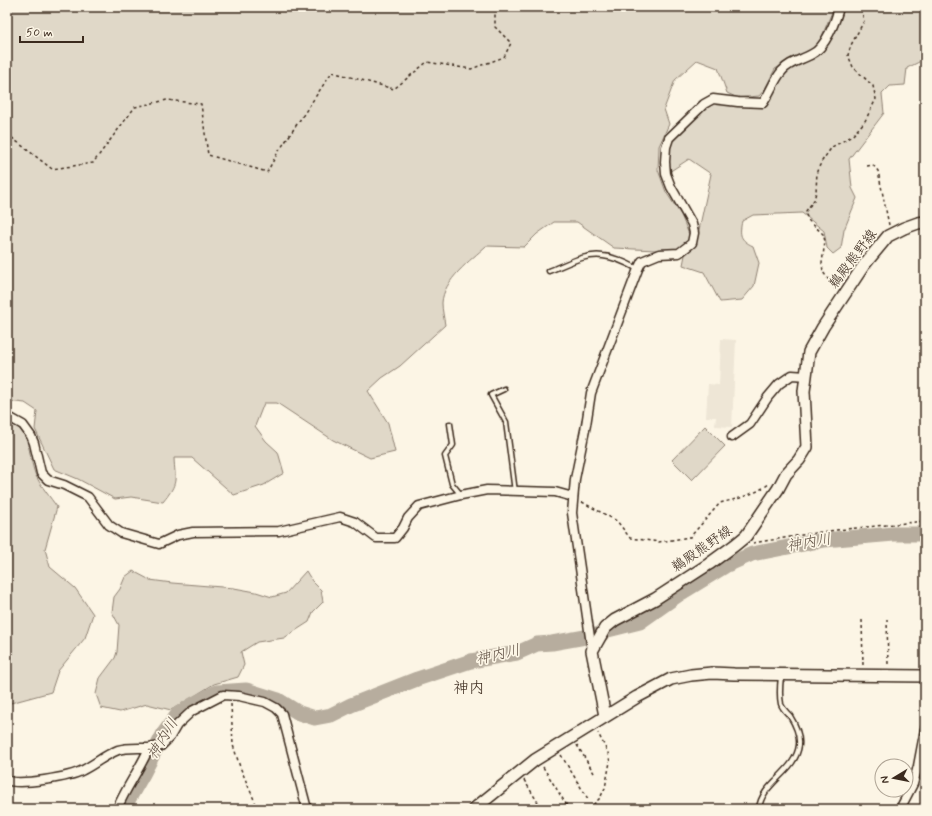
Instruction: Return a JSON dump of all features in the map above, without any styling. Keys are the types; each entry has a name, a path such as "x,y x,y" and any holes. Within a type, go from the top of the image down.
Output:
{"main road":[{"name":"鵜殿熊野線","path":"592,651 605,628 615,620 655,599 735,546 746,536 778,489 786,474 799,460 807,447 804,391 806,376 810,352 823,328 864,265 888,236 904,228 925,222"},
{"path":"592,651 605,716"},
{"path":"474,809 538,758 605,716 671,679 691,674 712,672 734,674 925,676"}],"street":[{"path":"592,651 572,513 572,497 591,393 638,269 642,261 659,254 679,253 692,243 694,233 692,224 671,187 666,174 666,147 669,138 699,109 713,99 763,103 781,71 788,65 814,54 828,36 839,7"},
{"path":"732,437 750,424 768,397 779,384 792,375 806,376"},
{"path":"7,416 23,425 31,436 41,473 48,480 64,485 88,498 109,525 121,533 158,544 193,532 279,531 340,517 355,522 376,538 395,538 403,528 408,518 419,506 461,495 487,490 555,492 572,497"},
{"path":"7,780 11,782 30,782 67,776 82,771 102,758 120,749 161,746 170,737 180,722 192,711 223,695 239,696 265,702 276,708 282,714 307,809"},
{"path":"900,809 913,784 925,729"},
{"path":"117,809 123,794 142,763 149,748"}],"lane":[{"path":"549,271 589,257 602,255 616,259 638,269"},
{"path":"504,389 491,396 506,422 515,492"},
{"path":"450,424 453,445 445,456 452,484 461,495"},
{"path":"759,809 760,801 776,780 787,770 795,758 799,745 799,735 793,721 781,705 781,674"}],"path":[{"path":"7,134 52,169 93,163 135,107 167,100 201,104 208,155 267,172 277,154 332,72 394,89 427,62 471,69 504,57 511,43 495,28 495,7"},
{"path":"841,299 823,272 822,263 825,241 823,234 809,221 806,212 814,200 818,171 822,161 832,147 852,136 865,121 876,99 872,86 853,67 848,55 851,45 864,21 861,7"},
{"path":"867,166 873,165 878,171 891,234"},
{"path":"572,497 617,521 630,538 659,542 690,537 720,502 740,498 769,484"},
{"path":"751,543 827,531 925,521"},
{"path":"887,619 888,675"},
{"path":"862,620 862,675"},
{"path":"231,696 233,745 240,767 258,809"},
{"path":"589,809 600,798 605,788 610,762 608,753 594,724"},
{"path":"572,737 594,773"},
{"path":"556,747 588,799"},
{"path":"538,758 569,809"},
{"path":"519,772 542,809"}],"shaded area":[{"path":"7,7 834,7 820,41 812,50 775,69 765,89 759,96 738,98 727,93 718,68 697,60 675,80 664,109 669,124 659,146 658,170 666,192 681,215 690,237 686,243 676,251 614,248 577,222 554,222 537,234 524,247 486,246 459,271 447,286 442,303 445,325 400,366 382,378 368,391 388,423 395,452 370,458 333,440 277,403 264,403 255,426 266,441 278,452 284,473 264,485 234,495 192,458 174,458 174,485 163,502 131,497 115,499 78,479 54,469 35,429 37,411 25,403 7,401"},
{"path":"841,7 925,7 925,59 907,68 905,85 890,86 882,94 884,113 849,159 852,188 857,198 844,230 841,248 833,254 827,248 824,231 802,213 753,215 742,221 741,233 745,242 753,246 759,263 754,286 742,300 720,302 704,272 683,265 685,255 696,244 711,174 689,159 669,172 668,150 670,145 688,122 710,105 721,103 752,107 765,106 784,73 791,67 813,58 831,39"},
{"path":"721,339 736,340 732,427 715,426 716,417 706,417 708,384 719,385"},
{"path":"7,421 15,425 25,437 36,476 57,507 45,549 50,567 75,588 93,614 85,638 58,671 51,692 7,704"},
{"path":"705,426 725,446 692,480 672,460"},
{"path":"133,571 150,580 234,588 272,597 286,593 306,571 312,581 321,590 323,602 313,612 309,622 284,638 257,642 241,652 244,665 238,677 214,684 171,710 147,704 120,712 101,708 96,694 100,678 115,658 117,652 119,625 112,612 114,597 120,589 125,577"}],"waterway":[{"name":"神内川","path":"123,809 164,733 178,714 217,692 246,690 278,700 299,713 315,718 331,715 351,705 417,679 471,661 517,653 537,644 552,643 602,634 604,631 640,622 681,593 725,566 752,554 824,540 894,534 925,534"}],"district":[{"name":"神内","path":"469,688"}]}
